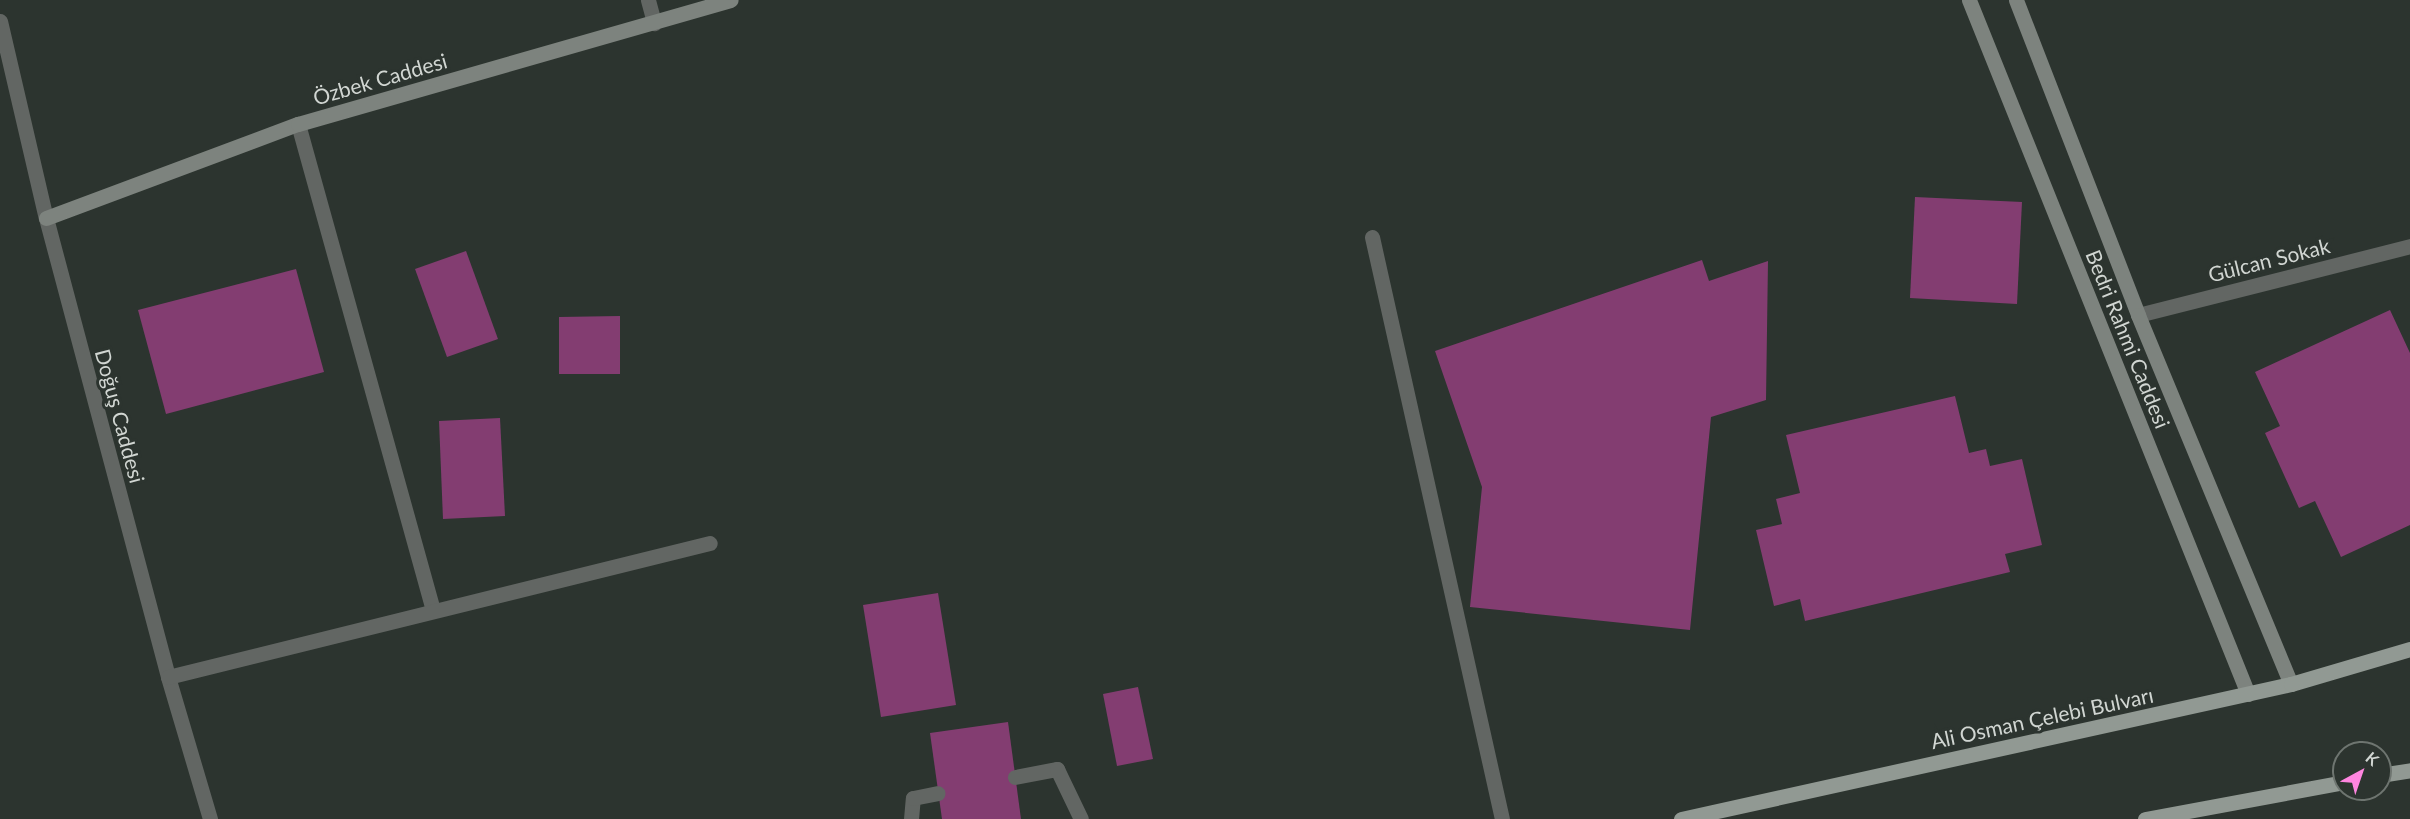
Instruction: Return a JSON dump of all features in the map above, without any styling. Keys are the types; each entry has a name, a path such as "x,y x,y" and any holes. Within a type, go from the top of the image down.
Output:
{"main road":[{"name":"Ali Osman Çelebi Bulvarı","path":"1681,819 2248,694 2410,650"},
{"path":"2392,773 2410,770"},
{"path":"2145,819 2332,784"}],"street":[{"path":"648,0 654,23"},
{"name":"Özbek Caddesi","path":"46,218 298,124 731,0"},
{"name":"Bedri Rahmi Caddesi","path":"1969,0 2248,694"},
{"name":"Bedri Rahmi Caddesi","path":"2016,0 2138,315 2291,684"},
{"name":"Doğuş Caddesi","path":"0,21 46,218 168,677 210,819"},
{"path":"298,124 432,610"},
{"path":"1372,237 1502,819"},
{"name":"Gülcan Sokak","path":"2138,315 2410,246"},
{"path":"168,677 710,543"},
{"path":"1015,777 1057,769 1081,819"},
{"path":"911,819 913,798 938,792"}],"building":[{"path":"1915,197 2022,202 2017,304 1910,298"},
{"path":"466,251 498,339 447,357 415,269"},
{"path":"1702,260 1709,281 1768,261 1766,400 1711,417 1690,630 1470,607 1482,487 1435,351"},
{"path":"296,269 324,372 166,414 138,310"},
{"path":"2390,310 2410,353 2410,525 2341,557 2315,501 2299,508 2265,433 2280,426 2255,372"},
{"path":"620,316 620,374 559,374 559,317"},
{"path":"1955,396 1969,453 1986,449 1990,466 2022,459 2042,545 2005,554 2010,572 1805,621 1800,599 1774,606 1756,530 1782,524 1776,499 1800,493 1786,435"},
{"path":"500,418 505,516 443,519 439,421"},
{"path":"938,593 956,705 881,717 863,605"},
{"path":"1138,687 1153,759 1117,766 1103,694"},
{"path":"1008,722 1021,819 942,819 930,733"}]}
